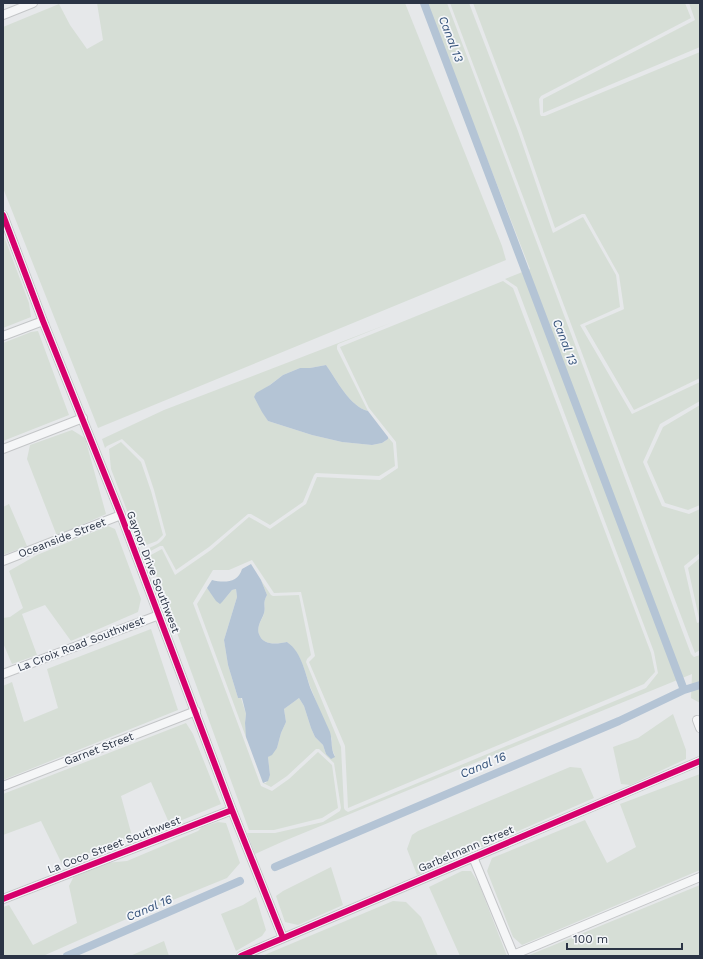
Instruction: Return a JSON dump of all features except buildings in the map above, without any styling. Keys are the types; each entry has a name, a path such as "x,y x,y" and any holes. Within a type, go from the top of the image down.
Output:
{"street":[{"path":"3,15 33,3"},
{"name":"Gaynor Drive Southwest","path":"4,220 121,515 232,810 283,938"},
{"path":"3,336 43,321"},
{"path":"3,449 83,418"},
{"name":"Oceanside Street","path":"3,561 121,515"},
{"name":"La Croix Road Southwest","path":"3,674 159,614"},
{"name":"Garnet Street","path":"3,786 196,711"},
{"name":"Garbelmann Street","path":"241,956 700,761"},
{"name":"La Coco Street Southwest","path":"3,899 232,810"},
{"path":"472,857 514,955 700,876"}],"shaded area":[{"path":"97,3 405,3 502,246 506,260 98,428 3,188 3,27 59,4 70,25 87,49 103,40"},
{"path":"426,3 447,3 691,654 694,657 700,655 700,703 691,698 692,674 255,854 247,833 275,833 323,822 340,811 341,808 334,763 319,749 316,749 287,776 271,787 263,783 266,783 270,775 268,757 277,748 286,722 284,709 299,698 304,706 315,737 323,745 326,754 335,756 332,748 332,739 314,697 300,658 287,642 275,644 267,642 261,638 259,634 259,624 264,615 267,595 261,581 273,596 299,595 311,655 306,662 341,747 344,808 348,812 646,688 658,673 654,652 517,287 505,279 530,269"},
{"path":"450,3 469,3 518,131 553,233 583,217 616,275 620,307 580,325 632,414 700,382 700,401 660,424 643,462 662,506 689,514 700,509 700,553 684,566 697,623 700,622 700,650 695,653"},
{"path":"473,3 685,3 691,18 541,96 539,99 540,114 541,116 545,116 700,52 700,378 634,410 585,326 624,309 619,275 585,214 582,214 555,228 521,130"},
{"path":"689,3 700,3 700,47 543,113 543,99 695,20"},
{"path":"3,236 29,303 31,317 3,328"},
{"path":"503,281 513,288 651,653 655,672 644,684 348,808 345,746 309,662 315,656 301,592 274,593 252,560 229,570 213,570 193,603 261,786 272,791 289,779 318,752 332,765 338,808 322,818 274,830 249,830 149,556 162,549 175,575 211,550 249,517 270,529 306,504 317,477 380,480 398,468 396,442 369,408 340,347"},
{"path":"393,322 338,344 337,346 337,349 368,411 355,404 349,398 326,365 300,368 283,375 254,397 268,421 312,435 342,442 372,445 382,443 388,439 388,437 393,443 395,466 379,476 316,473 303,502 270,525 251,514 248,514 209,547 176,570 163,546 160,546 147,553 146,557 179,647 143,550 159,543 166,535 144,460 122,439 105,448 102,439 164,410"},
{"path":"38,331 69,415 3,441 3,343 31,332"},
{"path":"700,405 700,505 688,510 665,503 647,462 663,427"},
{"path":"72,430 85,438 106,514 57,536 27,459 30,445"},
{"path":"121,442 141,462 151,491 163,535 157,541 141,547 111,469 109,449"},
{"path":"9,504 27,546 3,555 3,507"},
{"path":"108,526 115,529 141,599 138,612 71,641 45,605 22,614 37,655 12,664 3,643 3,618 10,617 23,608 9,571 37,555"},
{"path":"700,558 700,618 699,618 688,568"},
{"path":"207,588 210,592 223,601 232,590 236,589 237,597 224,640 228,665 238,698 241,698 246,714 245,723 247,740 197,604"},
{"path":"151,629 178,710 3,780 3,686 12,682 24,722 58,708 47,669"},
{"path":"673,714 686,750 686,759 630,785 621,784 613,747 638,738"},
{"path":"186,723 193,734 221,804 170,825 151,782 121,796 132,836 62,864 41,821 3,835 3,794"},
{"path":"570,767 581,768 594,798 417,875 407,849 412,835 418,831"},
{"path":"700,774 700,870 522,945 513,937 487,871 492,858 585,820 607,863 636,847 620,804"},
{"path":"218,822 226,823 240,863 227,878 131,917 43,956 3,956 3,907 9,905 33,945 77,923 69,886 75,874 106,863 127,861 198,831 202,827"},
{"path":"331,867 343,905 298,925 285,922 276,896"},
{"path":"462,871 471,871 479,884 507,956 460,956 429,887"},
{"path":"700,885 700,956 527,956"},
{"path":"256,897 266,930 262,936 236,951 221,914 243,905"},
{"path":"393,901 406,902 421,917 438,956 262,956"},
{"path":"164,941 169,956 130,956"}],"water":[{"path":"326,365 349,398 355,404 368,411 388,439 382,443 372,445 342,442 312,435 268,421 254,397 256,393 283,375 300,368"},
{"path":"251,564 261,580 267,595 264,613 259,626 259,634 264,641 267,642 275,644 287,642 297,652 312,692 330,732 335,757 331,759 326,754 323,745 315,737 304,706 299,698 284,709 286,722 277,748 272,755 268,757 270,775 268,781 263,783 246,737 246,714 242,698 238,698 228,665 224,640 237,597 236,589 232,590 220,604 216,601 207,588 212,580 226,582 234,579 240,574 242,569"}],"waterway":[{"name":"Canal 13","path":"424,3 684,690"},
{"name":"Canal 16","path":"275,867 619,721 684,690 700,685"},
{"name":"Canal 16","path":"67,956 240,881"}],"cycle path":[{"path":"3,215 43,321 121,515 232,810 283,938"},
{"path":"241,956 700,761"},
{"path":"3,899 232,810"}]}
